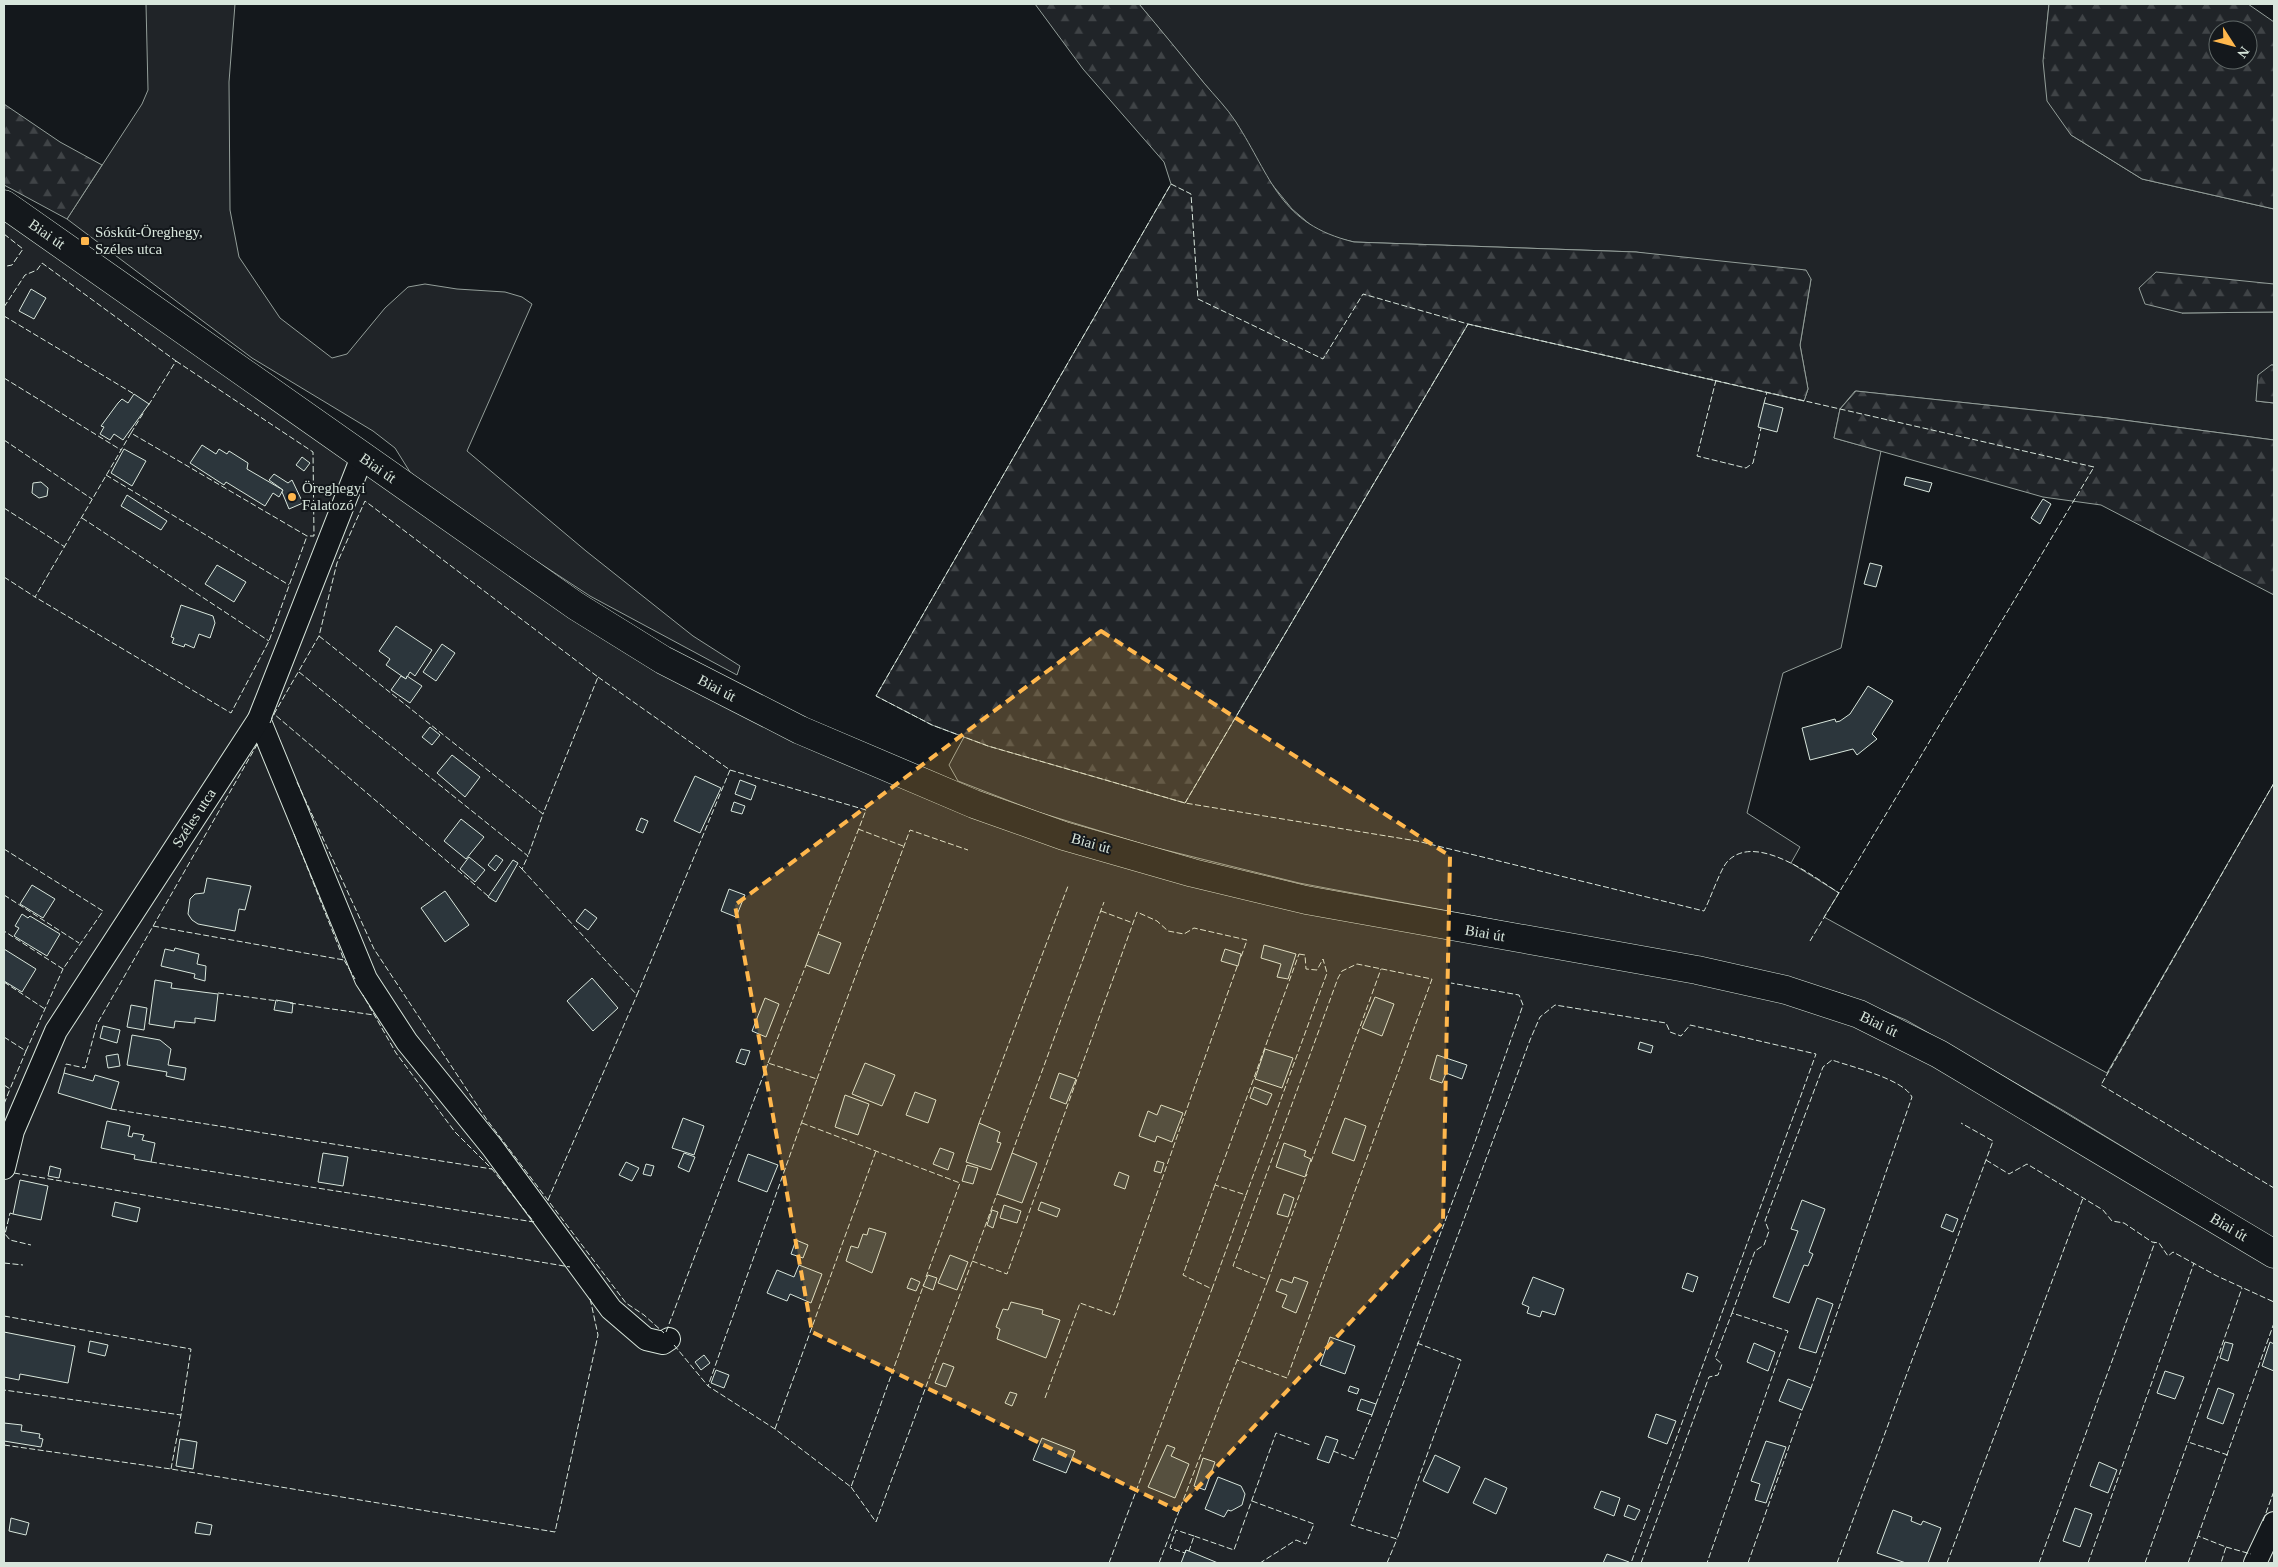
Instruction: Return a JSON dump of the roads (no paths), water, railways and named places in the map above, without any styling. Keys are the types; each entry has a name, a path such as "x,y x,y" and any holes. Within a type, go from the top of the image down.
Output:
{"main road":[{"name":"Biai út","path":"4,204 576,606 663,660 800,730 974,804 1064,836 1174,868 1306,900 1698,970 1786,990 1859,1014 1939,1054 2274,1254"}],"street":[{"name":"Széles utca","path":"4,1168 14,1131 56,1031 258,719 362,457"},
{"path":"258,719 366,979 407,1042 523,1188 611,1309 646,1339 663,1343 669,1339"},
{"path":"2255,1563 2274,1523"}],"place":[{"name":"Sóskút-Öreghegy, Széles utca","path":"85,241"},
{"name":"Öreghegyi Falatozó","path":"292,497"}]}
